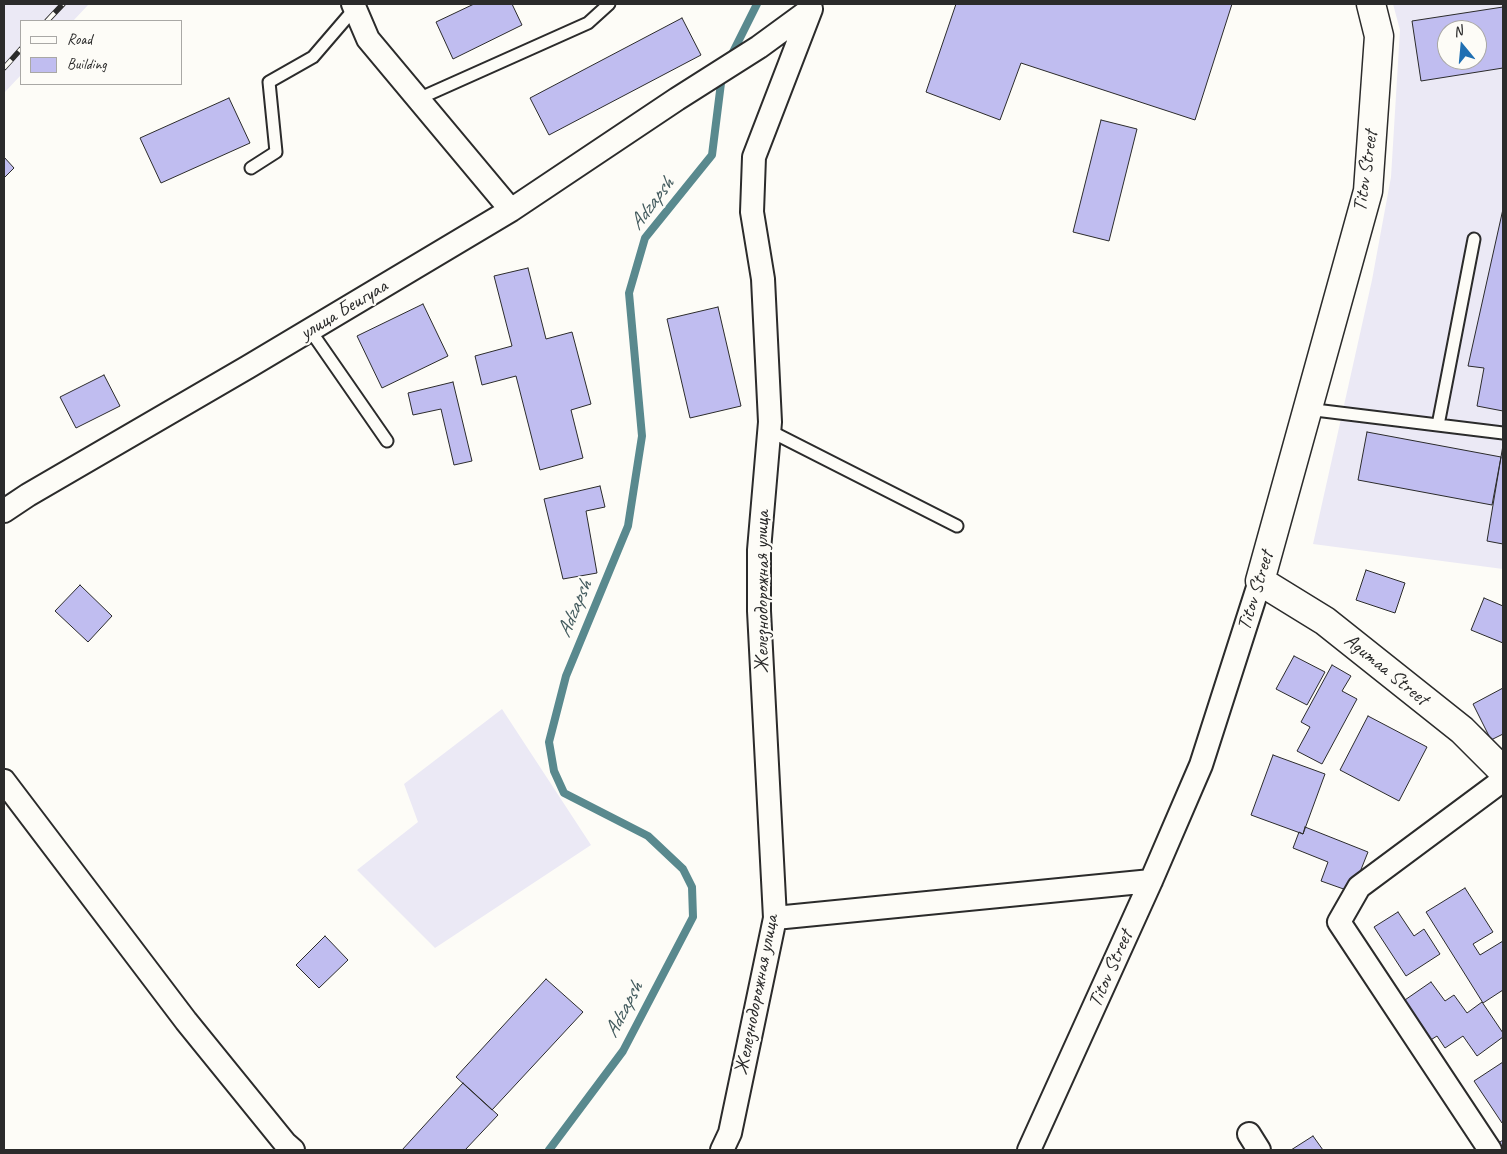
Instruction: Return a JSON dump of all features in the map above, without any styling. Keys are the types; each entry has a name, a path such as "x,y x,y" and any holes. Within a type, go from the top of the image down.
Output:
{"street":[{"name":"Titov Street","path":"1029,1150 1201,765 1260,581 1368,191 1379,36 1371,4"},
{"path":"356,5 368,39 512,210"},
{"name":"улица Беигуаа","path":"4,511 28,495 512,210 677,99 759,47 813,7"},
{"name":"Железнодорожная улица","path":"722,1150 730,1133 775,918 759,603 759,550 770,431 763,279 752,212 754,157 813,7"},
{"name":"Agumaa Street","path":"1260,581 1325,620 1462,730 1503,771"},
{"path":"1490,1150 1339,922 1359,887 1503,780"},
{"path":"4,781 186,1021 285,1144 293,1150"},
{"path":"775,918 1151,880"}],"lane":[{"path":"418,99 588,23 609,4"},
{"path":"250,168 276,152 269,82 313,57 356,5"},
{"path":"1438,425 1474,239"},
{"path":"310,330 387,442"},
{"path":"1307,409 1503,433"},
{"path":"770,431 956,526"}],"shaded area":[{"path":"4,4 89,4 74,20 20,20 20,76 4,93"},
{"path":"1393,4 1503,4 1503,569 1313,544 1372,280 1391,177 1400,30"},
{"path":"502,709 591,845 435,948 357,870 418,822 404,784"}],"building":[{"path":"474,4 512,4 522,25 453,59 436,22"},
{"path":"956,4 1232,4 1195,120 1021,63 1000,120 926,92"},
{"path":"1503,7 1503,68 1421,81 1412,21"},
{"path":"682,18 701,55 549,135 530,98"},
{"path":"229,98 250,143 161,183 140,138"},
{"path":"1101,120 1137,129 1109,241 1073,232"},
{"path":"4,157 14,168 4,178"},
{"path":"1503,209 1503,411 1477,406 1484,368 1468,366"},
{"path":"528,268 546,339 572,332 591,404 571,410 583,458 540,470 516,376 482,385 475,356 512,346 494,276"},
{"path":"423,304 448,356 382,388 357,336"},
{"path":"718,307 741,406 690,418 667,319"},
{"path":"104,375 120,406 76,428 60,397"},
{"path":"453,382 472,461 454,465 441,409 413,415 408,393"},
{"path":"1367,432 1501,457 1492,505 1358,480"},
{"path":"1503,445 1503,544 1487,541"},
{"path":"600,486 605,507 586,511 597,573 563,579 544,499"},
{"path":"1366,570 1405,583 1395,613 1356,600"},
{"path":"80,585 112,616 88,642 55,611"},
{"path":"1484,598 1503,606 1503,643 1471,630"},
{"path":"1294,656 1325,672 1307,705 1276,689"},
{"path":"1332,665 1351,676 1342,691 1357,699 1322,764 1297,751 1310,727 1301,722"},
{"path":"1503,688 1503,734 1491,740 1473,704"},
{"path":"1368,716 1427,747 1399,801 1340,770"},
{"path":"1273,755 1325,774 1303,834 1251,815"},
{"path":"1305,827 1368,852 1352,892 1321,881 1328,862 1293,848 1299,832 1303,834"},
{"path":"1465,888 1493,932 1473,944 1480,955 1503,941 1503,990 1483,1003 1426,912"},
{"path":"1398,912 1414,936 1424,929 1440,954 1406,976 1374,927"},
{"path":"325,936 348,960 319,988 296,965"},
{"path":"546,979 583,1012 492,1110 456,1077"},
{"path":"1431,982 1445,1001 1454,995 1467,1013 1482,1002 1503,1033 1503,1037 1477,1056 1463,1036 1445,1048 1437,1036 1429,1041 1402,1002"},
{"path":"1503,1062 1503,1122 1502,1123 1474,1081"},
{"path":"463,1083 498,1115 465,1150 402,1150"},
{"path":"1313,1136 1323,1150 1291,1150"},
{"path":"1503,1140 1503,1150 1501,1150 1497,1144"}],"waterway":[{"name":"Adzapsh","path":"730,58 757,4"},
{"name":"Adzapsh","path":"549,1150 623,1051 693,917 692,887 683,869 648,836 564,793 554,771 549,742 566,676 628,526 642,436 629,293 645,238 712,155 722,75"}],"railway":[{"path":"48,20 63,4"},
{"path":"4,68 20,50"}]}
